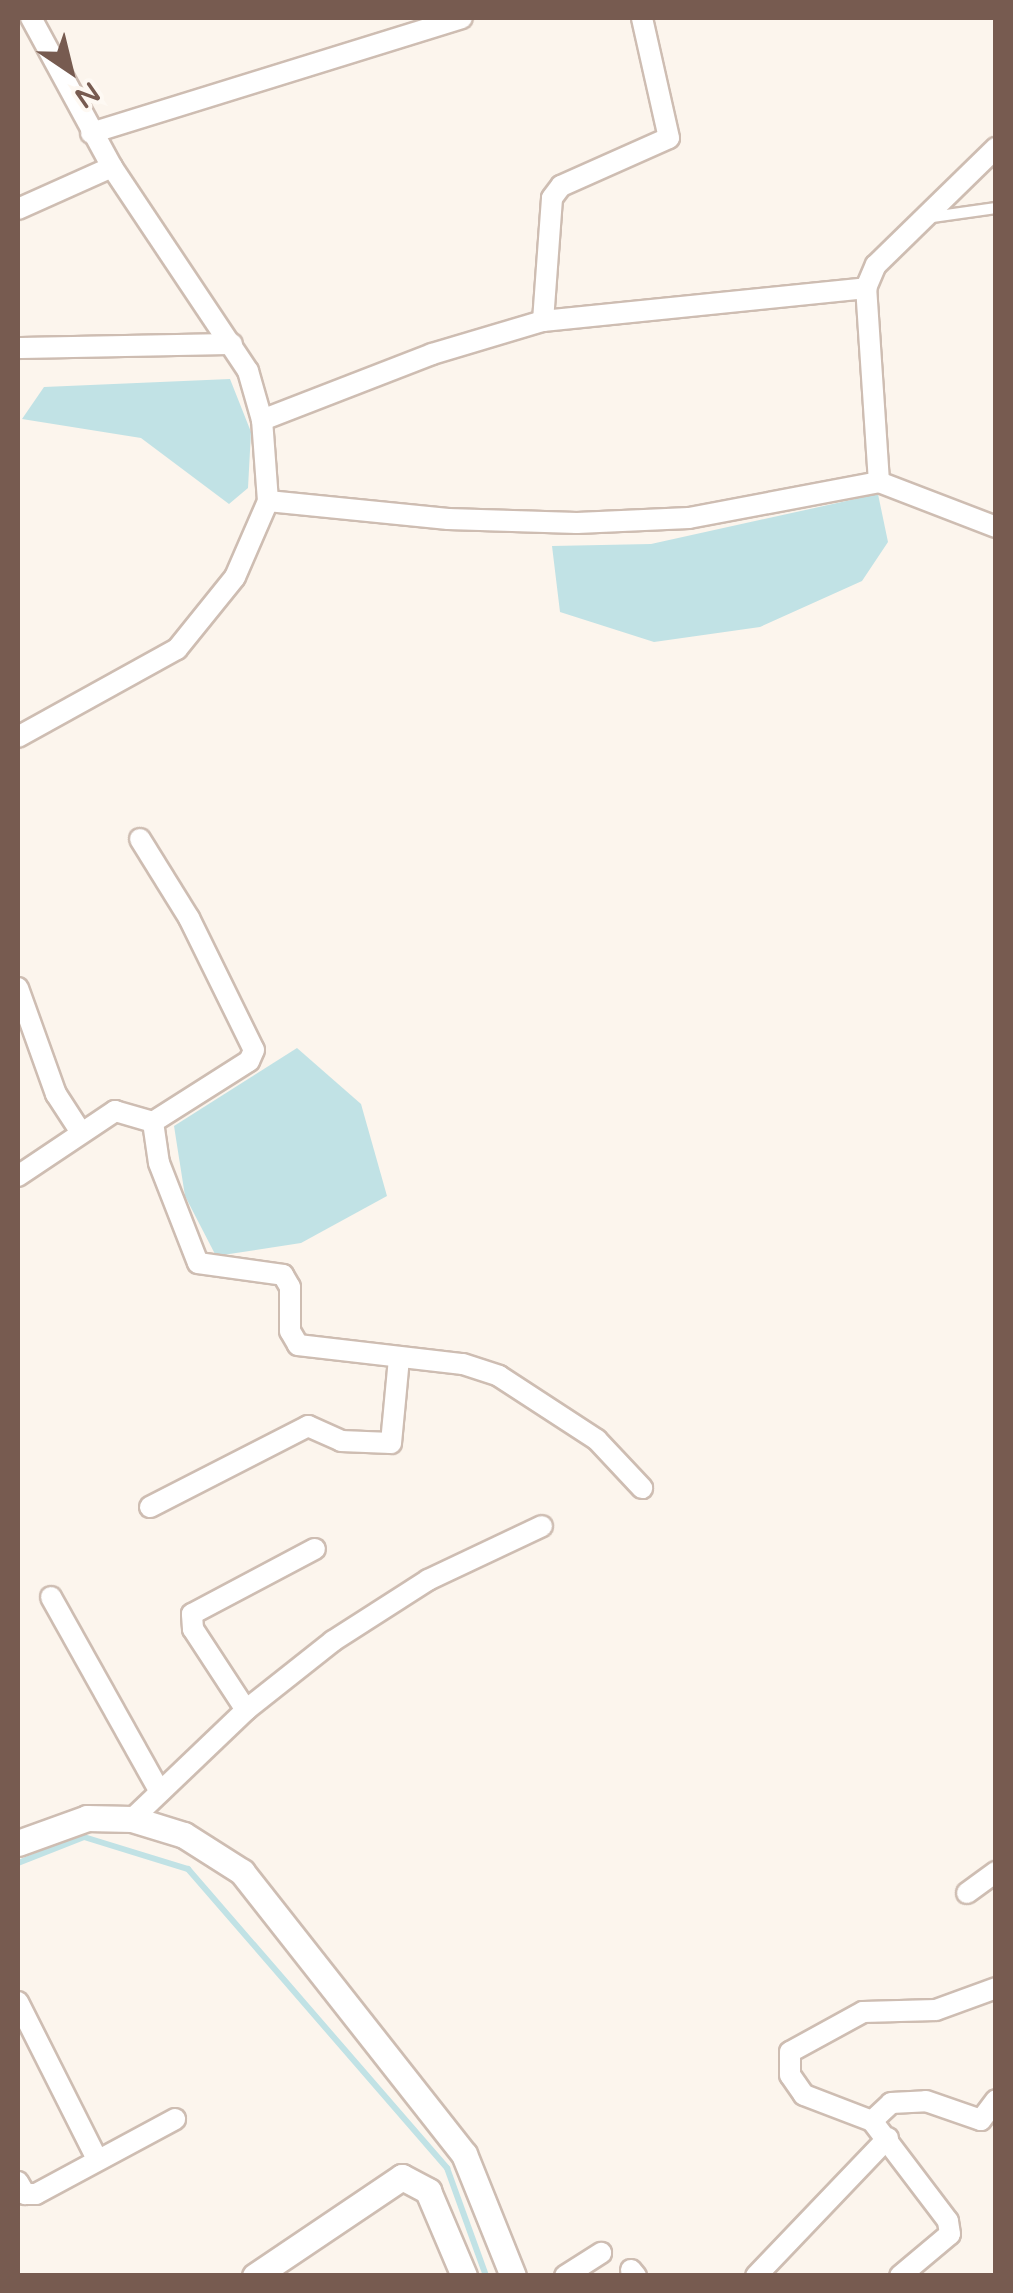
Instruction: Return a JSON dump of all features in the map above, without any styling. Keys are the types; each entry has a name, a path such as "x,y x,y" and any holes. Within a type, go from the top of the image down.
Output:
{"street":[{"path":"18,737 177,649 234,577 268,501 262,420 232,344 91,133 31,18"},
{"path":"91,133 462,18"},
{"path":"543,321 552,198 561,186 669,138 642,18"},
{"path":"879,482 866,288 876,265 996,148"},
{"path":"18,209 112,167"},
{"path":"262,420 432,354 543,321 866,288"},
{"path":"18,348 232,344"},
{"path":"268,501 448,519 576,523 690,518 879,482 996,527"},
{"path":"140,839 189,918 254,1050 249,1061 153,1122"},
{"path":"18,988 56,1094 80,1131"},
{"path":"18,1176 80,1131 118,1110 153,1122"},
{"path":"153,1122 159,1163 198,1263 283,1275 290,1288 290,1331 298,1345 463,1364 499,1376 597,1440 642,1488"},
{"path":"150,1506 308,1426 341,1442 391,1443 399,1358"},
{"path":"132,1820 246,1710 334,1640 428,1580 542,1526"},
{"path":"246,1710 193,1630 192,1614 315,1549"},
{"path":"51,1597 160,1792"},
{"path":"18,1843 88,1818 132,1820 184,1835 242,1872 464,2154 513,2276"},
{"path":"967,1893 996,1872"},
{"path":"900,2276 951,2228 872,2120 804,2094 790,2075 790,2052 862,2012 936,2010 996,1988"},
{"path":"18,2002 97,2158"},
{"path":"872,2120 891,2103 926,2101 981,2120 996,2100"},
{"path":"18,2182 32,2196 176,2119"},
{"path":"757,2275 888,2138"},
{"path":"254,2276 402,2177 428,2191 464,2276"},
{"path":"565,2276 601,2252"}],"lane":[{"path":"926,219 996,208"}],"water":[{"path":"230,379 251,432 248,488 229,504 141,438 22,419 44,387"},
{"path":"878,494 888,542 862,581 760,627 654,642 560,612 552,546 651,544"},
{"path":"297,1048 361,1104 387,1196 301,1243 216,1256 185,1196 174,1126"}],"waterway":[{"path":"18,1863 84,1837 188,1869 447,2168 486,2276"}]}
